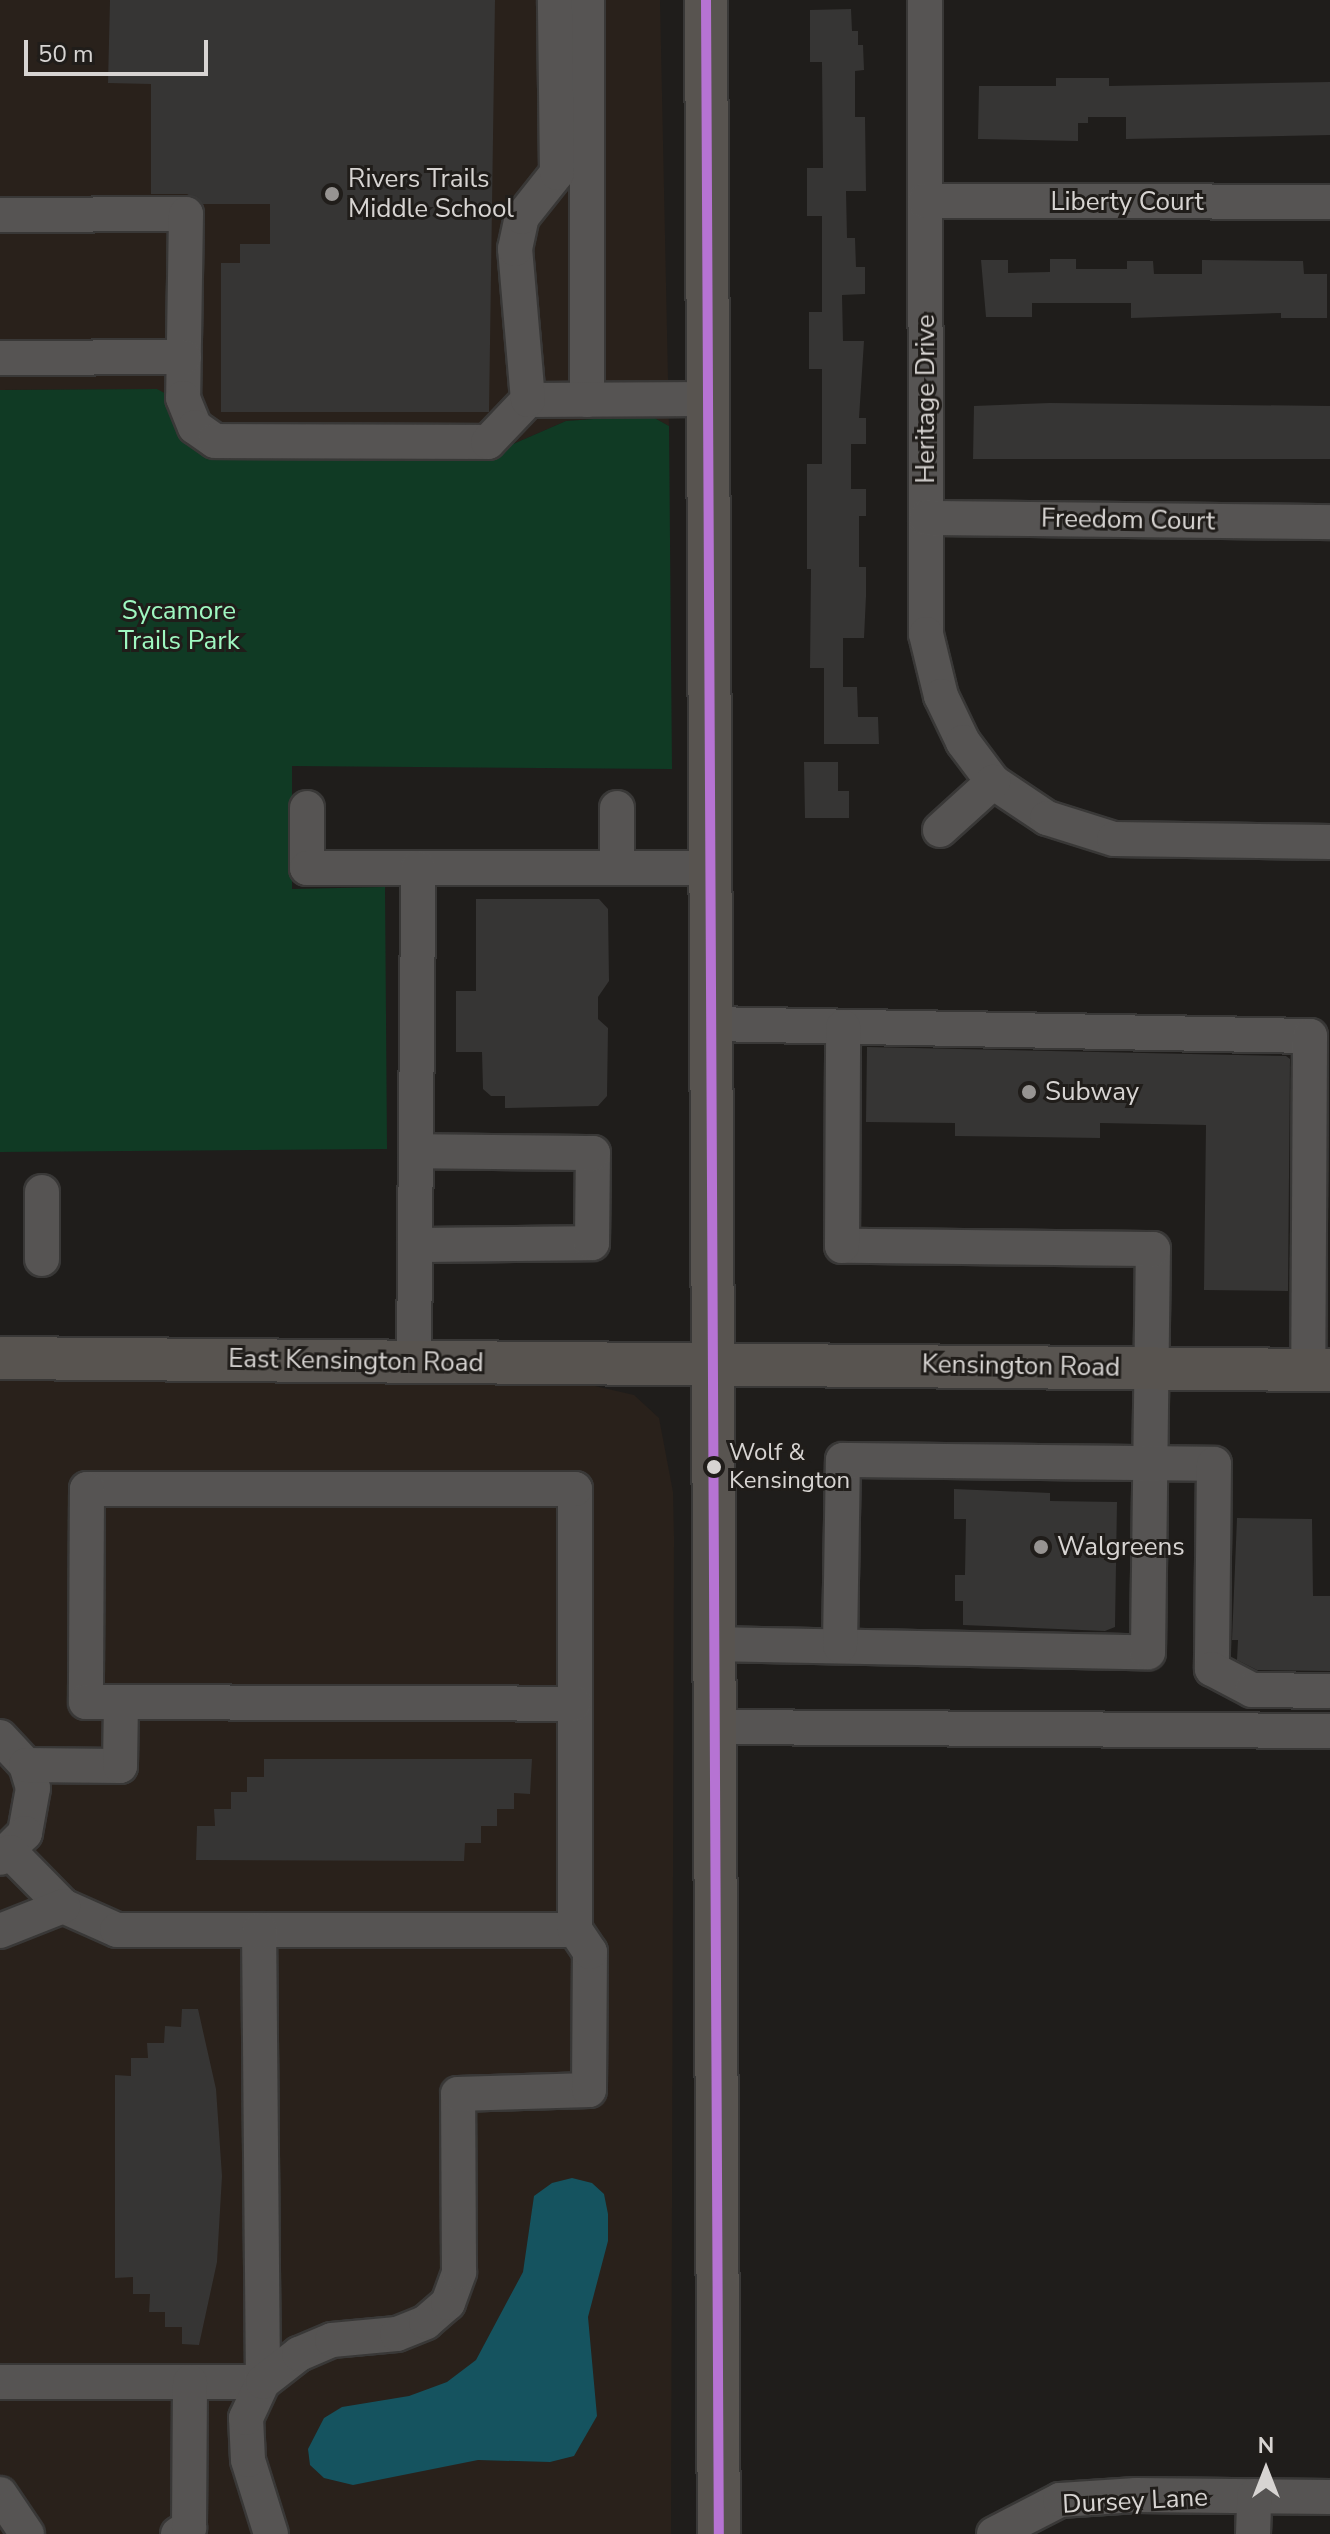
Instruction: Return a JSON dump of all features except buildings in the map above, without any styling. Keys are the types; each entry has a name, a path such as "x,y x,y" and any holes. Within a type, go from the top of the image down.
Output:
{"main road":[{"path":"706,0 719,2534"},
{"name":"East Kensington Road","path":"0,1358 713,1363"},
{"name":"Kensington Road","path":"713,1363 1319,1370"}],"street":[{"path":"528,400 515,249 522,217 557,173 555,0"},
{"path":"587,0 587,400"},
{"name":"Heritage Drive","path":"925,0 926,518 930,663 963,742 993,782 1047,818 1114,839 1330,842"},
{"name":"Liberty Court","path":"925,201 1330,202"},
{"path":"0,215 186,214 183,398 195,427 215,441 488,442 528,400 708,399"},
{"path":"0,358 184,357"},
{"name":"Freedom Court","path":"926,518 1330,522"},
{"path":"940,830 993,782"},
{"path":"307,808 307,868 711,868"},
{"path":"617,808 617,868"},
{"path":"414,1361 418,868"},
{"path":"711,1024 1310,1036 1319,1370"},
{"path":"714,1644 1148,1652 1153,1249 842,1246 843,1027"},
{"path":"415,1245 592,1243 593,1166 593,1153 416,1151"},
{"path":"42,1192 42,1259"},
{"path":"840,1646 843,1460 1151,1460 1214,1464 1212,1669 1252,1690 1330,1691"},
{"path":"0,2382 263,2382 299,2354 332,2340 397,2334 426,2322 448,2303 459,2272 458,2094 589,2090 590,1952 575,1930 575,1489 87,1489 86,1702 574,1704"},
{"path":"918,1631 1148,1635"},
{"path":"26,1765 120,1766 121,1703"},
{"path":"715,1727 1330,1731"},
{"path":"0,1737 26,1765 32,1811 5,1855 63,1906 117,1930 575,1930"},
{"path":"0,1931 63,1906"},
{"path":"259,1930 263,2382 246,2418 248,2460 271,2534"},
{"path":"178,2534 189,2528 190,2382"},
{"path":"0,2494 27,2534"},
{"path":"1253,2534 1254,2496"},
{"name":"Dursey Lane","path":"1007,2531 1060,2500 1330,2497"}],"shaded area":[{"name":"Rivers Trails Middle School","path":"0,0 660,0 669,426 649,415 566,421 479,459 245,459 199,444 157,389 0,390"},
{"path":"0,1376 582,1383 634,1395 659,1418 673,1492 674,1537 671,2534 0,2534"}],"green space":[{"name":"Sycamore Trails Park","path":"157,389 168,395 199,444 245,459 479,459 566,421 649,415 669,426 672,769 292,766 292,889 385,887 387,1149 0,1152 0,390"}],"water":[{"path":"572,2178 592,2183 604,2194 608,2214 608,2241 588,2317 597,2416 574,2456 550,2462 478,2460 353,2485 324,2478 310,2465 308,2449 324,2418 342,2407 409,2396 447,2382 476,2360 523,2272 534,2196 552,2183"}],"transit line":[{"path":"706,0 719,2534"}],"place":[{"name":"Rivers Trails Middle School","path":"332,194"},
{"name":"Subway","path":"1029,1092"},
{"name":"Wolf & Kensington","path":"714,1467"},
{"name":"Walgreens","path":"1041,1547"}]}
